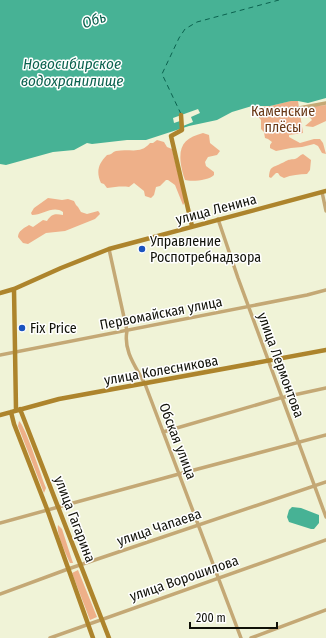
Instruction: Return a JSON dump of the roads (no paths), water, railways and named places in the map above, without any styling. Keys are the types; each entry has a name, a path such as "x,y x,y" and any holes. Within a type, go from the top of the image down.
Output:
{"street":[{"path":"300,108 326,103"},
{"path":"181,115 182,130 171,136 192,226"},
{"path":"324,191 326,211"},
{"name":"улица Ленина","path":"0,293 14,289 109,249 324,191"},
{"name":"улица Лермонтова","path":"218,219 281,398 326,517"},
{"name":"Обская улица","path":"109,249 127,331 126,344 128,352 145,384 241,638"},
{"name":"улица Гагарина","path":"14,289 16,352 16,410 14,424 47,509 93,638"},
{"name":"Первомайская улица","path":"0,355 249,307 326,290"},
{"name":"улица Колесникова","path":"0,415 59,400 326,350"},
{"path":"163,432 281,398 326,388"},
{"name":"улица Гагарина","path":"16,410 59,506 109,638"},
{"path":"0,524 47,509 326,435"},
{"name":"улица Чапаева","path":"0,594 68,569 326,482"},
{"name":"улица Ворошилова","path":"50,638 326,540"},
{"path":"251,638 326,610"}],"water":[{"name":"Новосибирское водохранилище","path":"0,0 326,0 326,98 308,103 291,101 270,106 252,106 232,112 217,120 189,126 146,140 127,140 92,144 87,143 74,150 53,152 6,165 0,164"},
{"path":"292,507 301,508 319,515 319,523 314,529 311,529 289,522 287,517 289,510"}],"place":[{"name":"Управление Роспотребнадзора","path":"142,249"},
{"name":"Fix Price","path":"22,328"}],"water label":[{"name":"Обь","path":"94,20"}],"park label":[{"name":"Каменские плёсы","path":"283,120"}]}
